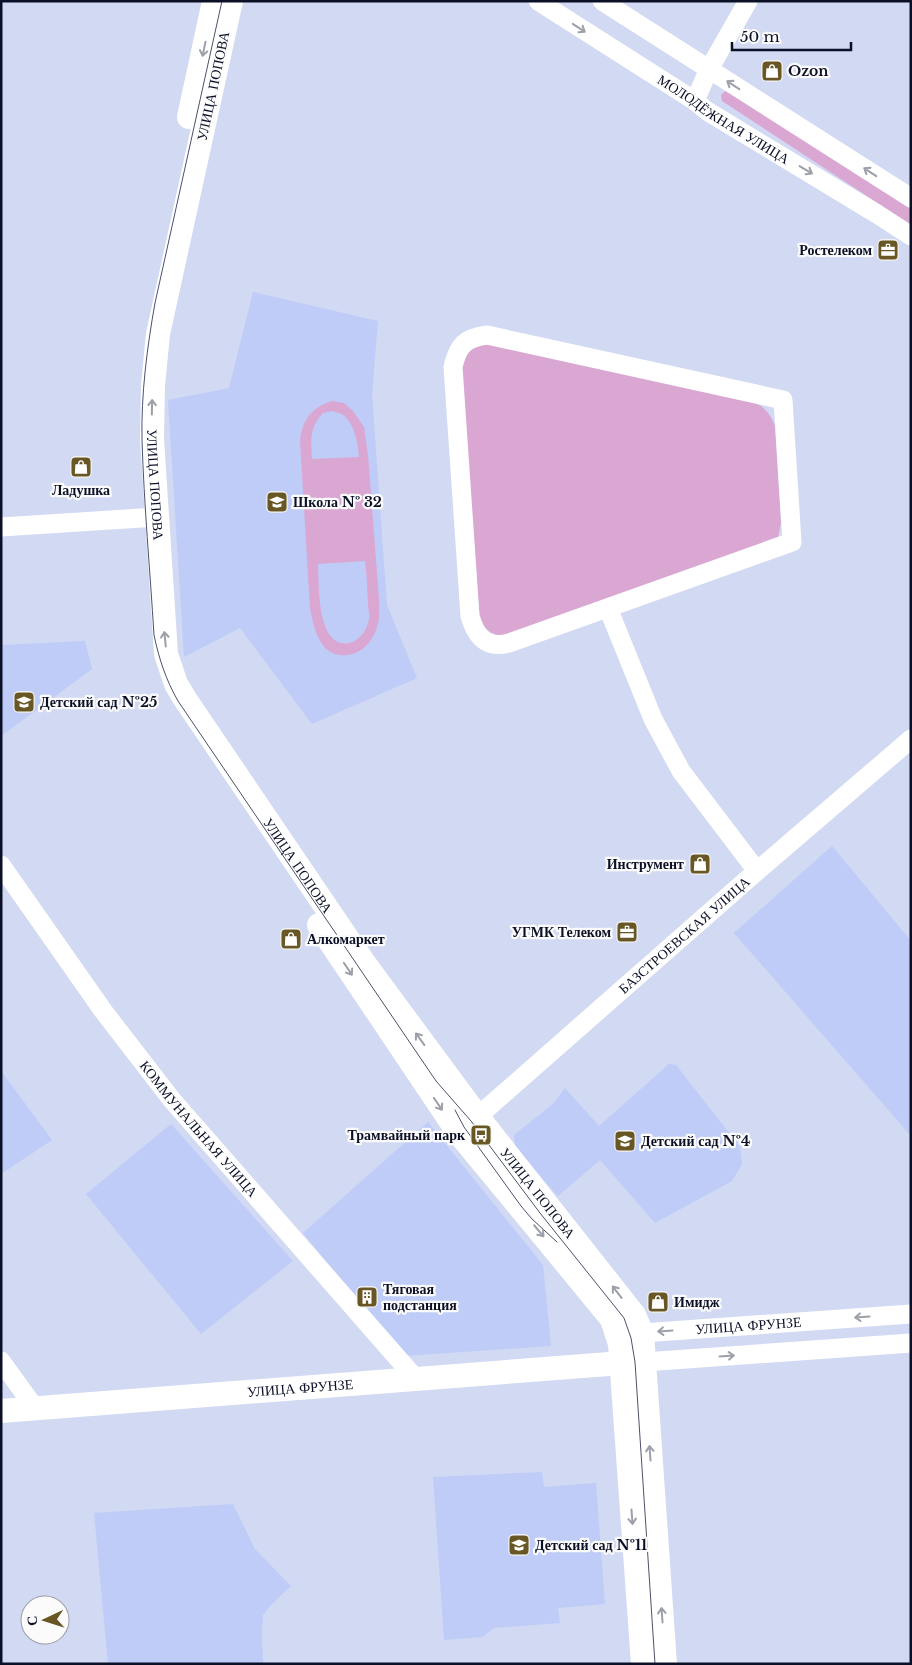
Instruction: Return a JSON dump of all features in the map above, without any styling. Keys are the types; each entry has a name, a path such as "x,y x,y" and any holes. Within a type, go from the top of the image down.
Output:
{"street":[{"name":"УЛИЦА ПОПОВА","path":"214,1 143,333 137,386 136,440 149,517 166,654 176,684 190,708 364,963 477,1116 634,1315 642,1333 621,1359 643,1664"},
{"name":"УЛИЦА ПОПОВА","path":"231,1 158,334 153,386 149,517 148,642 151,659 164,691 458,1132 612,1319 621,1359 665,1664"},
{"name":"МОЛОДЁЖНАЯ УЛИЦА","path":"538,1 695,101 707,111 911,236"},
{"path":"602,1 708,71 911,198"},
{"path":"695,101 708,71 748,1"},
{"path":"487,335 783,400 792,542 608,608 499,646 490,644 481,638 474,629 470,616 454,367 460,348 467,340 476,336 487,335"},
{"path":"1,527 149,517"},
{"path":"608,608 653,719 681,771 757,871"},
{"name":"БАЗСТРОЕВСКАЯ УЛИЦА","path":"458,1132 911,739"},
{"name":"КОММУНАЛЬНАЯ УЛИЦА","path":"1,864 104,1012 172,1100 416,1379"},
{"name":"УЛИЦА ФРУНЗЕ","path":"642,1333 911,1314"},
{"name":"УЛИЦА ФРУНЗЕ","path":"1,1411 416,1379 621,1359 911,1343"},
{"path":"1,1360 35,1408"}],"shaded area":[{"path":"725,91 730,91 911,209 911,225 722,101 721,95"},
{"name":"Школа № 32","path":"253,292 378,321 372,394 387,605 417,678 312,724 240,628 184,657 168,400 229,388"},
{"path":"488,344 751,401 760,405 769,414 775,426 781,523 778,538 504,636 494,634 488,630 480,623 461,367 466,357 474,348"},
{"path":"332,401 344,403 353,411 364,427 368,455 379,617 376,630 365,647 354,654 347,655 337,654 326,649 317,635 310,609 300,440 303,426 309,415","holes":["332,411 342,414 353,429 357,440 359,457 312,459 311,440 315,424 323,413","365,561 369,616 366,628 356,640 349,643 335,641 325,626 321,611 318,564"]},
{"name":"Детский сад №25","path":"85,641 92,669 1,736 1,645"},
{"path":"832,846 911,941 911,1136 734,933"},
{"name":"Детский сад №4","path":"669,1064 676,1065 740,1147 742,1164 732,1181 655,1223 600,1160 558,1196 515,1147 514,1135 554,1103 565,1088 599,1126"},
{"path":"1,1071 52,1140 1,1174"},
{"path":"428,1122 543,1265 551,1346 404,1356 303,1233"},
{"path":"171,1124 293,1261 201,1334 86,1194"},
{"name":"Детский сад №11","path":"542,1472 544,1487 596,1483 605,1604 558,1608 560,1623 494,1628 482,1637 444,1640 433,1477"},
{"path":"233,1504 255,1549 291,1586 263,1615 263,1664 108,1664 94,1513"}],"tram line":[{"path":"222,1 155,303 145,371 142,406 143,464 154,635 158,652 166,677 178,701 436,1081 471,1121 540,1213 624,1318 631,1338 635,1362 655,1664"},
{"path":"455,1110 464,1127 521,1206 557,1242"}],"place":[{"name":"Ozon","path":"772,71"},
{"name":"Ростелеком","path":"888,250"},
{"name":"Ладушка","path":"81,467"},
{"name":"Школа № 32","path":"277,502"},
{"name":"Детский сад №25","path":"24,702"},
{"name":"Инструмент","path":"700,864"},
{"name":"УГМК Телеком","path":"627,932"},
{"name":"Алкомаркет","path":"291,939"},
{"name":"Трамвайный парк","path":"481,1135"},
{"name":"Детский сад №4","path":"625,1141"},
{"name":"Тяговая подстанция","path":"367,1297"},
{"name":"Имидж","path":"658,1302"},
{"name":"Детский сад №11","path":"519,1545"}]}
